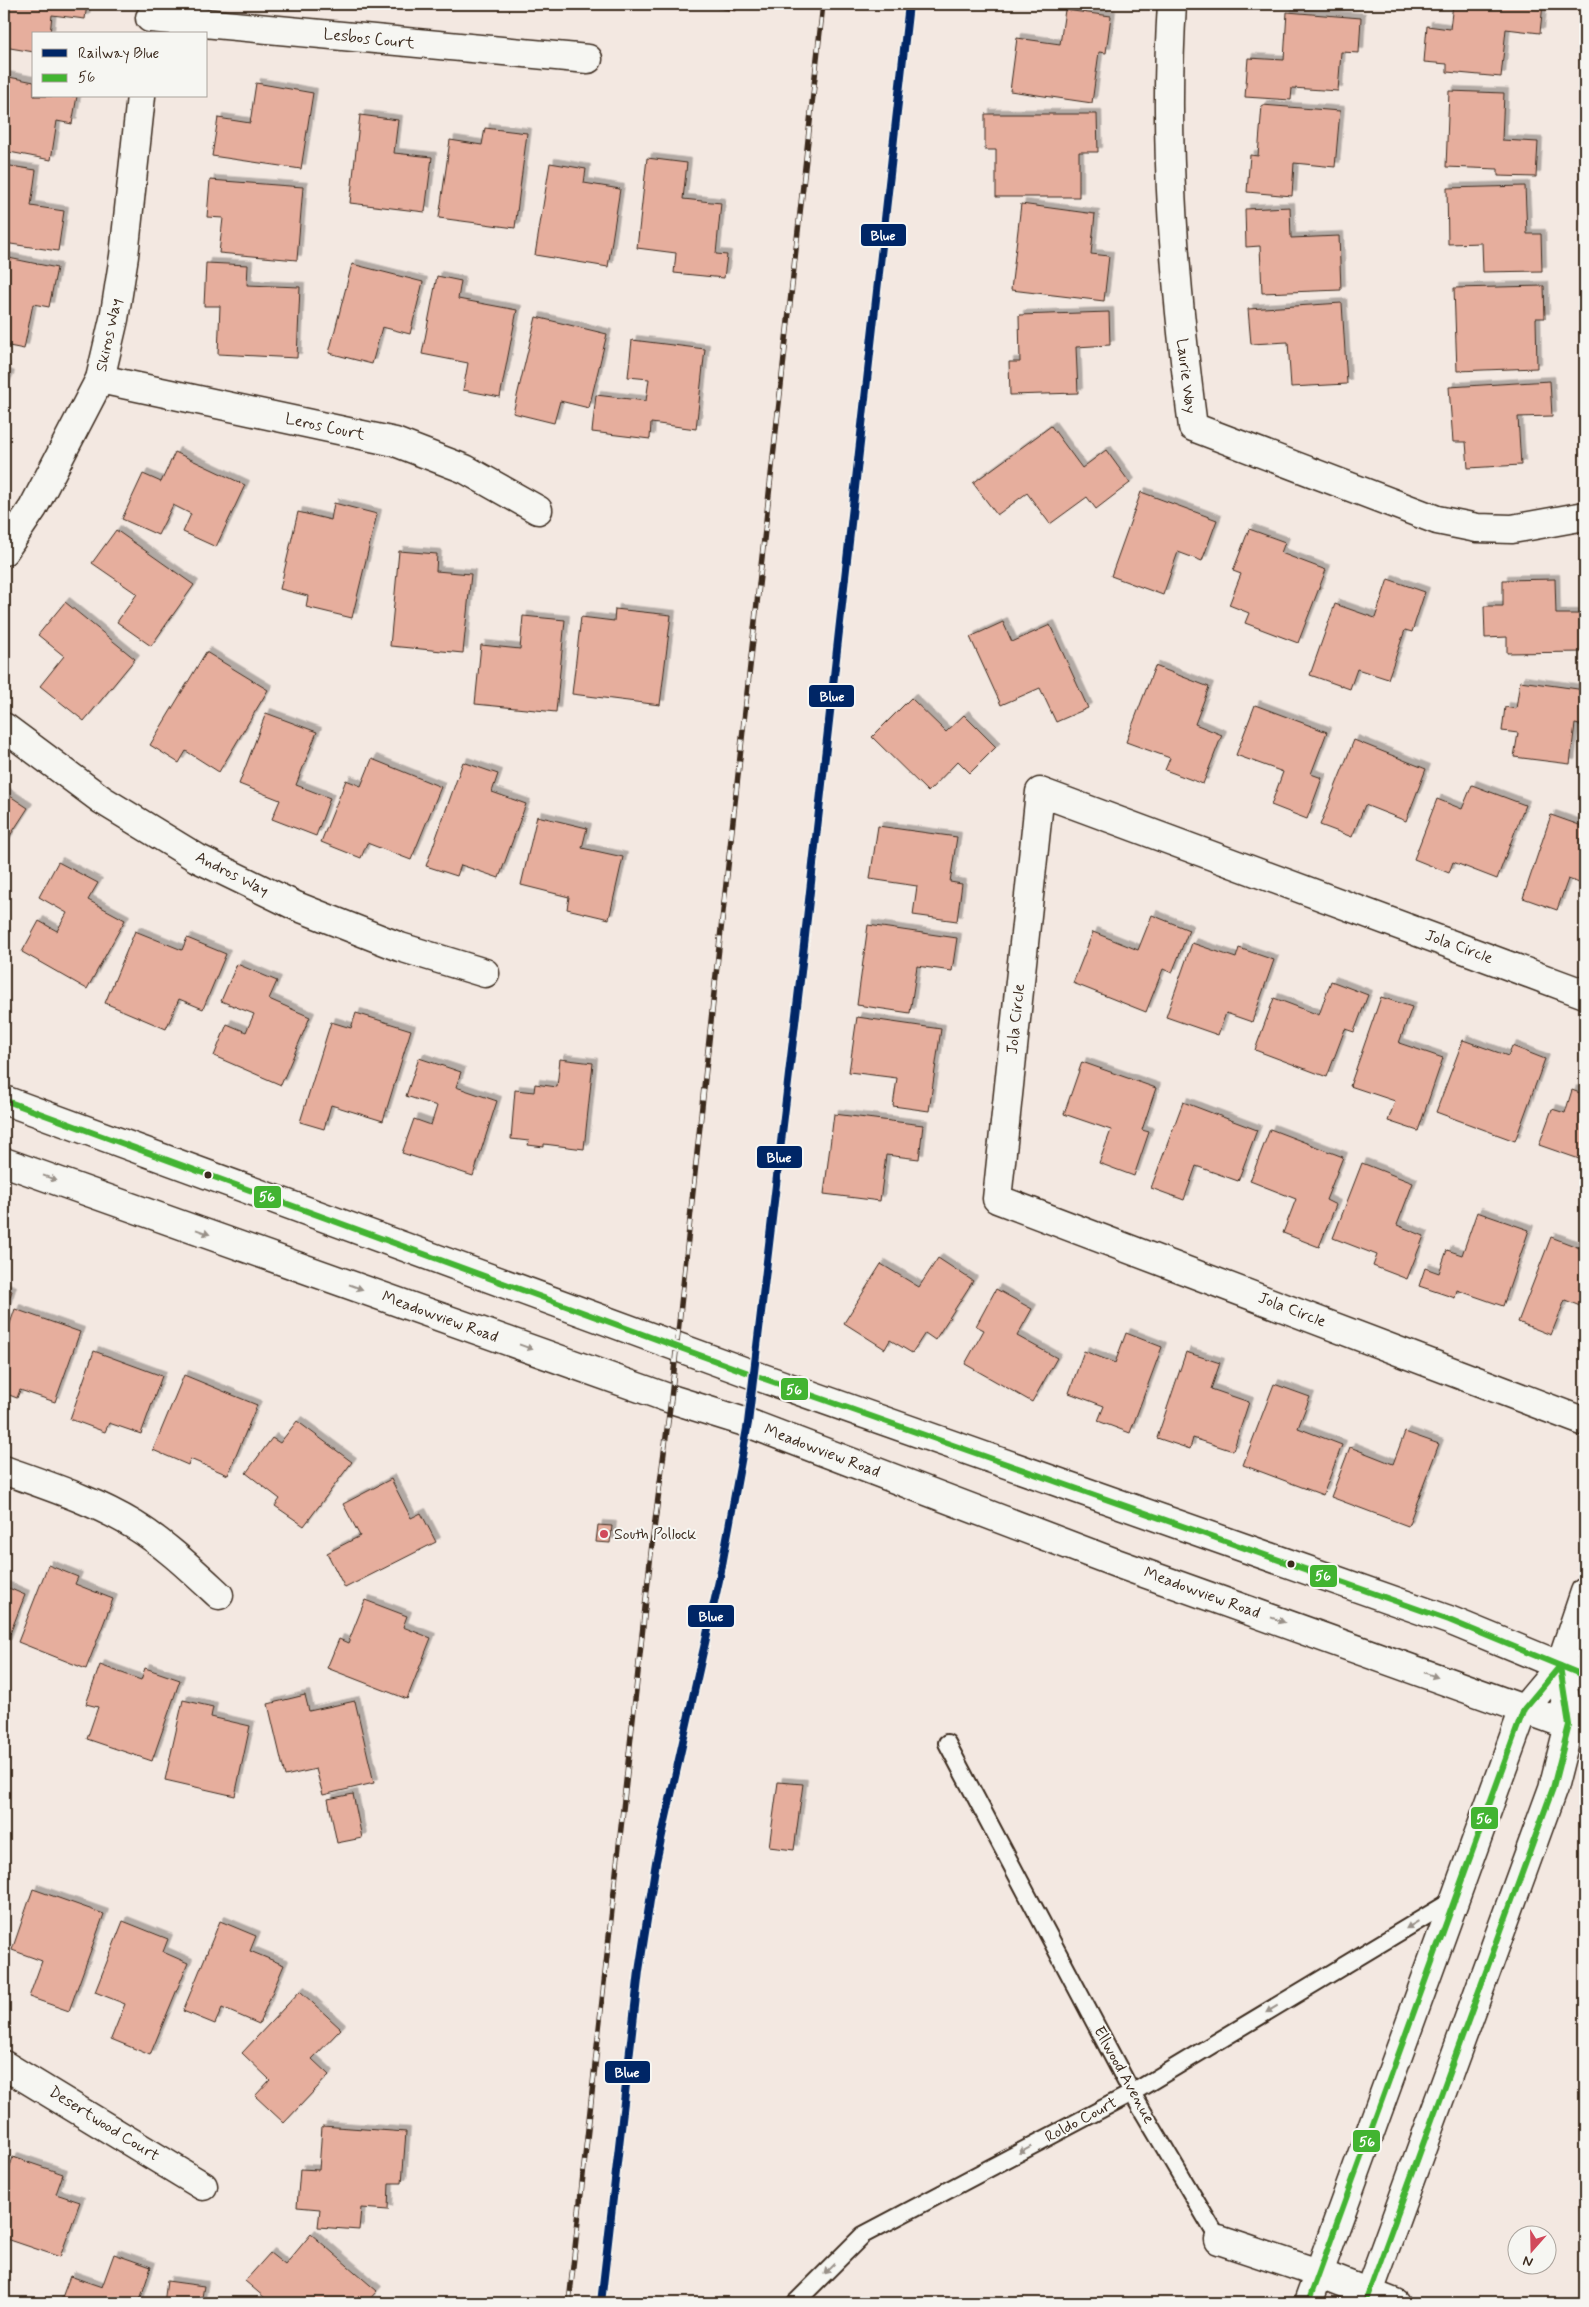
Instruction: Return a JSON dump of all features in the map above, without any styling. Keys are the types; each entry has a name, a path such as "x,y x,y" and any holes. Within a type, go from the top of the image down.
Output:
{"street":[{"name":"Laurie Way","path":"1172,4 1169,183 1180,332 1193,428 1437,520 1477,528 1512,529 1585,516"},
{"name":"Lesbos Court","path":"150,18 588,59"},
{"name":"Skiros Way","path":"4,550 38,500 100,379 114,319 122,266 141,98"},
{"name":"Leros Court","path":"100,379 396,442 465,469 538,510"},
{"name":"Andros Way","path":"4,727 102,800 197,858 296,906 400,947 485,972"},
{"name":"Jola Circle","path":"1585,994 1040,792 997,1198 1585,1422"},
{"path":"4,1100 746,1372 1450,1620 1573,1671"},
{"name":"Meadowview Road","path":"4,1162 662,1395 748,1423 1116,1562 1577,1728"},
{"path":"4,1470 85,1499 134,1525 174,1553 218,1595"},
{"path":"1367,2298 1553,1788 1577,1728 1573,1671 1585,1592"},
{"path":"1308,2303 1524,1709 1573,1671"},
{"name":"Desertwood Court","path":"4,2064 203,2186"},
{"name":"Ellwood Avenue","path":"1219,2240 1318,2273 1367,2298 1395,2303"}],"lane":[{"name":"Ellwood Avenue","path":"946,1743 1132,2093 1219,2240"},
{"name":"Roldo Court","path":"795,2303 863,2235 1132,2093 1453,1900"}],"building":[{"path":"4,4 87,4 85,19 52,15 50,32 32,32 32,52 4,47"},
{"path":"695,4 737,4 736,11"},
{"path":"1453,4 1543,4 1540,33 1506,29 1501,77 1447,72 1447,64 1424,62 1427,26 1450,29"},
{"path":"1065,10 1111,16 1106,53 1099,52 1092,103 1010,91 1017,38 1060,44"},
{"path":"1287,12 1361,18 1359,53 1341,52 1338,91 1292,88 1291,100 1245,97 1248,58 1284,60"},
{"path":"4,76 32,82 32,98 77,98 72,124 57,121 51,160 4,151"},
{"path":"256,83 313,93 301,169 212,156 218,118 250,123"},
{"path":"1449,91 1504,93 1502,140 1538,142 1536,177 1498,176 1498,169 1446,167"},
{"path":"1262,105 1340,111 1335,167 1294,163 1292,196 1247,192 1250,155 1258,156"},
{"path":"985,114 1097,114 1098,152 1079,152 1079,197 996,197 996,150 985,150"},
{"path":"360,115 398,120 394,153 432,157 425,212 350,203"},
{"path":"485,128 527,133 515,228 439,218 450,140 482,145"},
{"path":"647,158 687,163 683,199 721,203 716,254 727,255 724,278 674,273 676,253 637,248"},
{"path":"550,163 586,169 584,183 620,189 608,267 535,255"},
{"path":"4,165 36,170 31,206 64,211 58,251 4,243"},
{"path":"210,180 303,187 297,260 219,253 223,218 207,217"},
{"path":"1525,186 1527,234 1541,234 1542,271 1483,272 1482,243 1448,244 1447,188"},
{"path":"1021,204 1095,214 1091,254 1109,256 1104,301 1011,290"},
{"path":"1290,207 1291,238 1339,236 1341,290 1262,293 1260,246 1246,247 1245,209"},
{"path":"4,257 57,268 49,307 33,304 24,349 4,345"},
{"path":"206,263 248,265 247,285 300,287 297,358 218,354 220,306 204,306"},
{"path":"352,264 423,282 410,334 382,327 372,364 329,353"},
{"path":"437,276 461,281 458,299 517,310 500,397 463,390 468,363 422,354"},
{"path":"1544,286 1545,318 1536,318 1537,368 1457,371 1454,288"},
{"path":"1342,303 1347,384 1291,387 1288,342 1251,344 1248,309"},
{"path":"1109,312 1110,345 1076,347 1078,393 1010,395 1009,362 1020,362 1019,315"},
{"path":"536,317 607,334 589,408 560,401 554,423 513,413"},
{"path":"632,340 705,349 696,429 651,423 650,439 592,432 596,395 646,401 649,379 628,377"},
{"path":"4,373 10,376 4,389"},
{"path":"1550,381 1552,416 1518,417 1521,465 1468,468 1466,442 1453,442 1449,387"},
{"path":"1051,426 1082,468 1106,450 1130,483 1096,509 1087,497 1050,524 1027,493 997,515 973,483"},
{"path":"175,452 245,485 216,547 183,532 191,514 173,505 158,535 122,519 143,474 161,482"},
{"path":"1141,492 1217,520 1202,561 1178,552 1163,595 1111,576"},
{"path":"334,503 377,514 352,618 306,607 308,596 280,589 298,512 331,520"},
{"path":"1249,529 1285,542 1281,553 1326,570 1298,643 1245,623 1249,613 1229,605 1241,574 1233,571"},
{"path":"116,530 194,585 151,646 117,622 137,594 92,563"},
{"path":"399,551 437,554 436,571 471,574 463,653 390,646"},
{"path":"1388,579 1425,592 1412,632 1405,630 1388,679 1357,669 1350,689 1310,675 1335,604 1375,618"},
{"path":"1555,579 1556,614 1585,614 1585,652 1507,653 1507,637 1485,638 1484,606 1503,606 1503,580"},
{"path":"65,602 135,659 84,721 40,686 64,656 38,635"},
{"path":"615,609 671,615 660,705 572,694 581,617 614,621"},
{"path":"523,616 565,620 556,712 475,704 481,645 520,649"},
{"path":"1003,622 1012,642 1050,625 1088,708 1056,722 1040,688 1001,705 970,637"},
{"path":"206,652 268,690 219,772 186,751 179,763 150,745"},
{"path":"1155,666 1209,687 1195,724 1222,735 1203,784 1165,770 1170,758 1126,742"},
{"path":"1520,681 1585,690 1585,726 1575,724 1570,764 1514,757 1518,733 1502,731 1505,707 1516,709"},
{"path":"911,698 946,732 964,715 996,747 970,773 958,761 928,792 872,737"},
{"path":"1255,705 1327,732 1311,774 1322,778 1307,819 1271,805 1283,772 1236,755"},
{"path":"266,713 317,732 296,785 330,798 316,836 272,819 280,800 239,784"},
{"path":"1354,740 1426,769 1406,821 1365,805 1352,837 1320,825"},
{"path":"372,759 441,787 411,860 367,843 361,858 321,842 346,780 361,786"},
{"path":"463,762 498,774 492,792 526,804 499,878 461,865 457,876 426,866"},
{"path":"1472,785 1525,805 1497,879 1453,862 1449,873 1414,859 1437,799 1462,809"},
{"path":"4,792 28,808 4,845"},
{"path":"1551,815 1585,827 1585,885 1568,879 1557,910 1523,898"},
{"path":"537,816 587,828 582,848 623,857 609,919 567,909 569,897 521,885"},
{"path":"878,826 957,837 950,882 962,884 957,921 913,915 917,886 870,879"},
{"path":"58,862 98,883 88,900 125,920 87,989 22,952 39,921 57,931 67,913 39,897"},
{"path":"1152,915 1189,930 1172,973 1163,969 1146,1012 1073,983 1093,932 1138,950"},
{"path":"868,925 957,938 952,971 917,966 910,1013 857,1005"},
{"path":"135,931 182,950 187,938 226,954 203,1009 179,999 166,1029 105,1003"},
{"path":"1192,943 1236,958 1239,948 1274,960 1252,1022 1226,1013 1218,1035 1166,1017"},
{"path":"237,964 277,981 269,999 310,1017 281,1085 214,1056 227,1024 246,1032 254,1014 221,1001"},
{"path":"1331,981 1368,995 1354,1032 1345,1029 1327,1077 1255,1050 1274,998 1319,1015"},
{"path":"1381,997 1412,1007 1399,1043 1443,1058 1418,1131 1388,1121 1395,1101 1350,1086"},
{"path":"356,1013 411,1030 383,1121 331,1105 324,1129 300,1122 331,1022 351,1028"},
{"path":"857,1017 941,1029 929,1111 893,1106 897,1078 849,1072"},
{"path":"1463,1040 1508,1056 1512,1046 1545,1059 1515,1141 1436,1112"},
{"path":"419,1058 461,1072 456,1087 497,1101 473,1176 402,1153 414,1119 431,1125 437,1106 406,1096"},
{"path":"560,1059 593,1063 584,1149 544,1144 544,1147 528,1145 529,1141 511,1139 515,1090 534,1092 535,1084 557,1087"},
{"path":"1082,1062 1156,1088 1142,1130 1149,1132 1134,1176 1099,1163 1111,1130 1064,1114"},
{"path":"1572,1090 1585,1095 1585,1161 1539,1145 1552,1109 1565,1113"},
{"path":"1183,1102 1257,1130 1238,1181 1196,1166 1184,1200 1151,1188"},
{"path":"834,1114 923,1125 919,1159 886,1155 880,1201 824,1194"},
{"path":"1270,1129 1343,1157 1326,1200 1336,1205 1319,1247 1283,1233 1296,1199 1250,1181"},
{"path":"1362,1163 1413,1183 1397,1225 1424,1236 1407,1279 1373,1266 1377,1255 1333,1238"},
{"path":"1477,1212 1529,1230 1503,1306 1457,1290 1455,1298 1419,1286 1425,1268 1439,1273 1447,1250 1462,1255"},
{"path":"1551,1237 1585,1250 1585,1308 1565,1300 1551,1335 1518,1322"},
{"path":"938,1258 973,1281 935,1340 925,1333 912,1353 890,1340 885,1349 844,1323 881,1264 919,1287"},
{"path":"4,1288 12,1291 4,1315"},
{"path":"996,1289 1032,1309 1017,1336 1057,1358 1032,1402 965,1364 984,1330 976,1326"},
{"path":"15,1309 80,1332 55,1402 20,1390 17,1398 4,1393 4,1341"},
{"path":"1126,1333 1162,1347 1130,1433 1098,1421 1104,1406 1069,1393 1084,1351 1115,1363"},
{"path":"94,1351 162,1376 141,1434 109,1423 105,1432 70,1419"},
{"path":"1186,1352 1220,1363 1211,1389 1249,1402 1233,1451 1193,1438 1190,1449 1157,1438"},
{"path":"184,1375 257,1405 228,1475 190,1459 188,1465 153,1450"},
{"path":"1274,1384 1310,1397 1298,1428 1342,1445 1323,1495 1243,1465"},
{"path":"297,1421 352,1462 304,1526 275,1506 280,1499 246,1473 272,1438 280,1443"},
{"path":"1405,1432 1439,1444 1408,1526 1331,1497 1350,1447 1393,1464"},
{"path":"391,1479 411,1518 421,1513 436,1542 345,1588 327,1553 360,1536 343,1504"},
{"name":"South Pollock","path":"598,1525 612,1526 610,1543 596,1542"},
{"path":"48,1565 78,1577 75,1584 113,1599 86,1669 18,1642"},
{"path":"4,1586 25,1595 6,1644 4,1643"},
{"path":"365,1600 407,1616 403,1627 431,1638 407,1699 327,1668 339,1639 348,1643"},
{"path":"100,1665 141,1680 145,1668 180,1680 152,1761 87,1739 98,1707 86,1704"},
{"path":"305,1695 309,1711 355,1701 374,1783 323,1795 316,1769 285,1776 268,1704"},
{"path":"183,1700 213,1707 211,1717 250,1726 235,1796 165,1780"},
{"path":"778,1782 803,1784 794,1850 769,1847"},
{"path":"353,1794 362,1838 337,1843 328,1799"},
{"path":"33,1889 104,1914 69,2011 29,1997 42,1961 12,1950"},
{"path":"123,1921 168,1939 163,1952 188,1963 150,2055 111,2039 125,2004 95,1992"},
{"path":"220,1921 256,1936 250,1951 284,1965 259,2024 222,2008 215,2024 183,2011"},
{"path":"300,1991 341,2029 312,2059 329,2075 284,2123 255,2096 270,2080 242,2053"},
{"path":"322,2126 406,2132 402,2183 389,2183 388,2210 361,2208 359,2230 318,2227 320,2209 297,2207 300,2169 319,2170"},
{"path":"13,2157 63,2174 56,2194 80,2202 60,2257 4,2238 4,2185"},
{"path":"311,2234 377,2291 366,2303 271,2303 245,2281 270,2253 285,2265"},
{"path":"114,2254 151,2267 139,2303 60,2303 70,2276 102,2287"},
{"path":"167,2281 204,2286 201,2303 164,2303"}],"railway":[{"path":"569,2303 652,1544 671,1399 823,4"}],"rail line":[{"name":"Blue","path":"601,2303 639,1971 656,1862 720,1576 748,1423 801,972 909,4"}],"transit line":[{"name":"56","path":"4,1100 754,1375 1449,1620 1585,1676"},
{"name":"56","path":"1308,2303 1524,1709 1560,1666"},
{"name":"56","path":"1365,2303 1553,1788 1569,1725 1560,1666"}],"place":[{"name":"South Pollock","path":"604,1534"}]}
